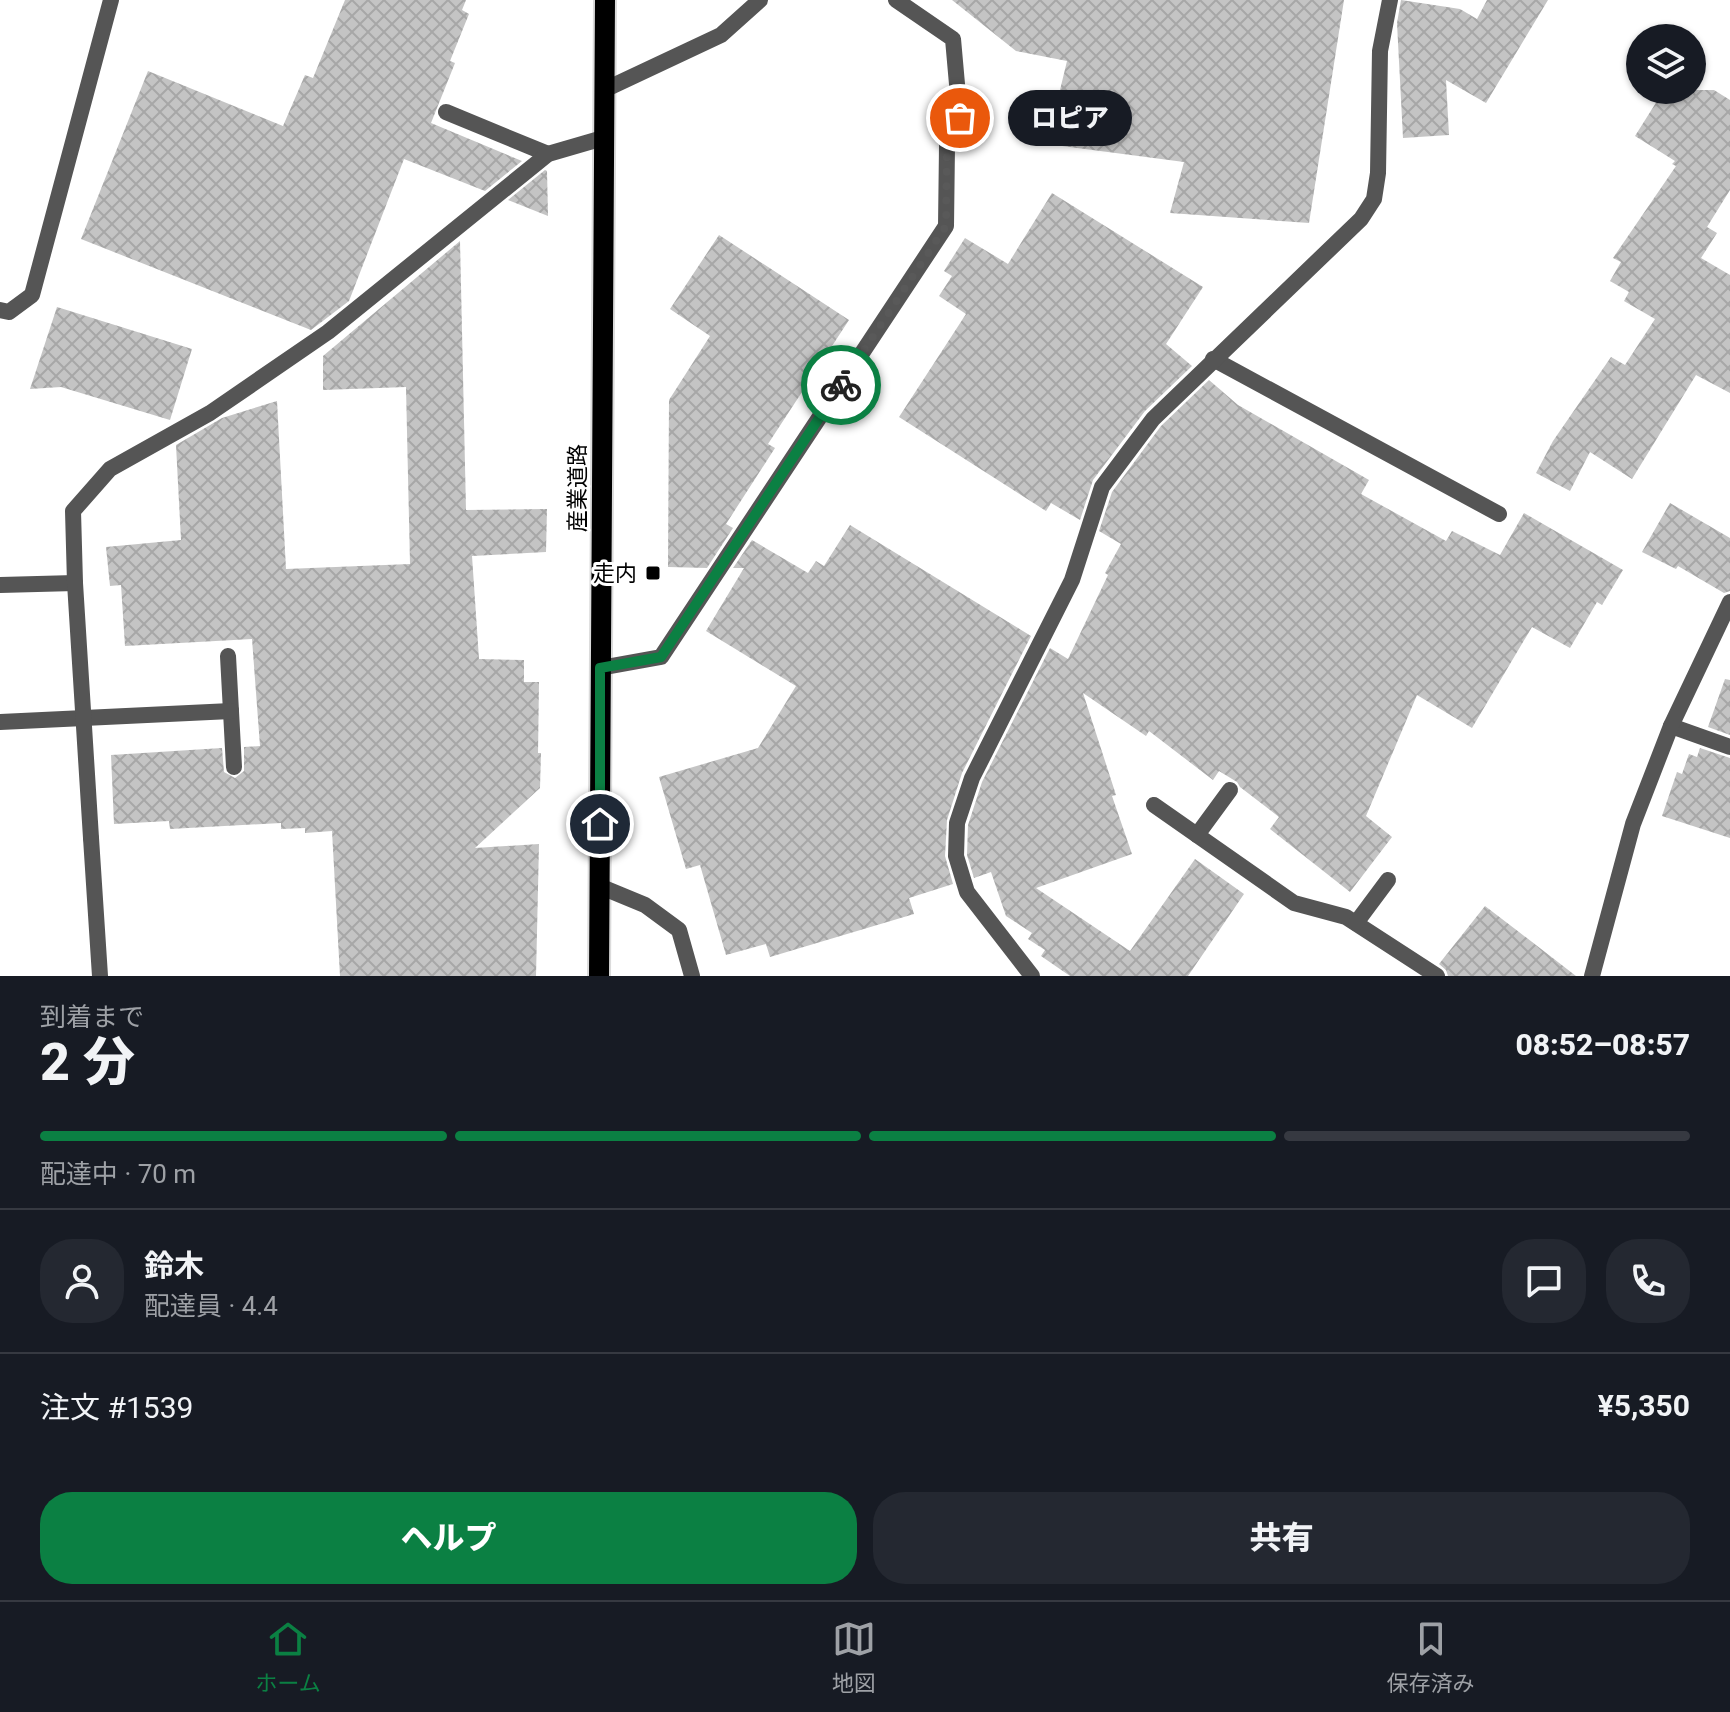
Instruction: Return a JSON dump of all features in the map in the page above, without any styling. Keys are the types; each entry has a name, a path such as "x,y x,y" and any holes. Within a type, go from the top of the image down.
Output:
{"main road":[{"name":"産業道路","path":"599,976 605,0"}],"street":[{"path":"0,310 9,312 32,295 111,0"},
{"path":"604,90 721,35 760,0"},
{"path":"600,668 661,657 946,226 947,146 960,118 953,39 896,0"},
{"path":"1032,976 967,892 956,856 957,823 972,778 1072,580 1102,487 1153,419 1361,219 1374,199 1378,173 1380,51 1390,0"},
{"path":"446,112 548,154"},
{"path":"100,976 73,511 110,469 210,413 328,332 548,154 603,138"},
{"path":"1213,359 1499,514"},
{"path":"0,585 75,583"},
{"path":"1592,976 1633,824 1671,726 1730,602"},
{"path":"228,656 234,767"},
{"path":"0,722 231,711"},
{"path":"1671,726 1730,747"},
{"path":"1197,835 1230,790"},
{"path":"1154,805 1294,903 1346,917 1437,976"},
{"path":"1356,923 1388,880"},
{"path":"599,886 645,905 679,930 692,976"}],"building":[{"path":"345,0 466,0 462,10 469,14 450,61 455,63 431,123 522,161 485,191 404,159 349,301 311,330 81,239 148,71 283,126 305,75 313,78"},
{"path":"952,0 1344,0 1309,223 1170,213 1184,162 1047,144 1067,61 1016,51"},
{"path":"1401,0 1460,9 1477,19 1487,0 1548,0 1486,103 1446,80 1449,135 1403,138 1397,23"},
{"path":"1706,90 1714,90 1730,100 1730,190 1707,227 1717,233 1701,258 1730,275 1730,393 1696,375 1632,479 1590,452 1570,491 1536,473 1553,441 1611,357 1625,365 1655,319 1624,301 1629,292 1610,281 1621,262 1613,258 1676,166 1672,164 1675,161 1635,136 1655,104 1706,104"},
{"path":"545,170 548,216 508,200"},
{"path":"1052,193 1203,287 1166,344 1192,366 1145,411 1093,480 1080,520 1051,503 1046,511 899,417 966,314 939,296 952,276 944,271 965,238 1008,264"},
{"path":"719,235 849,320 768,444 775,448 726,524 733,528 707,568 668,567 669,400 710,336 670,309"},
{"path":"460,241 466,510 547,509 546,552 472,556 479,659 524,660 524,682 539,682 540,788 475,848 539,844 536,976 340,976 332,831 305,833 305,828 281,829 281,823 170,829 169,821 114,824 111,755 222,748 224,772 235,778 244,771 244,747 260,746 252,639 125,646 121,585 110,586 106,547 181,540 176,445 222,418 277,401 286,569 410,564 406,387 323,390 323,356"},
{"path":"57,307 192,349 170,420 61,387 30,389"},
{"path":"1209,380 1238,405 1369,480 1361,494 1446,541 1452,531 1500,555 1524,513 1623,570 1602,605 1597,602 1570,648 1532,627 1472,728 1417,695 1366,816 1392,837 1350,892 1270,829 1279,817 1237,782 1219,771 1213,780 1149,731 1146,736 1083,693 1132,854 1036,888 1130,951 1195,859 1244,894 1188,976 1070,976 1041,956 1045,950 1028,939 1032,933 1006,916 991,872 974,878 967,855 968,825 982,782 1050,648 1068,659 1108,575 1105,573 1121,544 1099,531 1112,492 1161,426"},
{"path":"1670,503 1730,538 1730,591 1724,593 1678,566 1676,569 1642,552"},
{"path":"850,525 1031,636 962,773 947,820 945,856 953,884 909,898 914,914 770,957 766,944 726,955 700,865 686,869 659,777 758,748 796,686 706,631 744,568 733,568 752,540 808,573 816,561 824,566"},
{"path":"1725,679 1730,680 1730,735 1708,727"},
{"path":"1700,748 1730,758 1730,838 1662,816 1677,772 1682,774 1689,754 1697,757"},
{"path":"1485,906 1576,976 1448,976 1439,964"}],"way so far":[{"path":"841,385 946,226 947,146 960,118"}],"place":[{"name":"ロピア","path":"960,118"},
{"name":"走内","path":"653,573"}],"route":[{"path":"600,824 600,668 661,657 841,385"}]}
